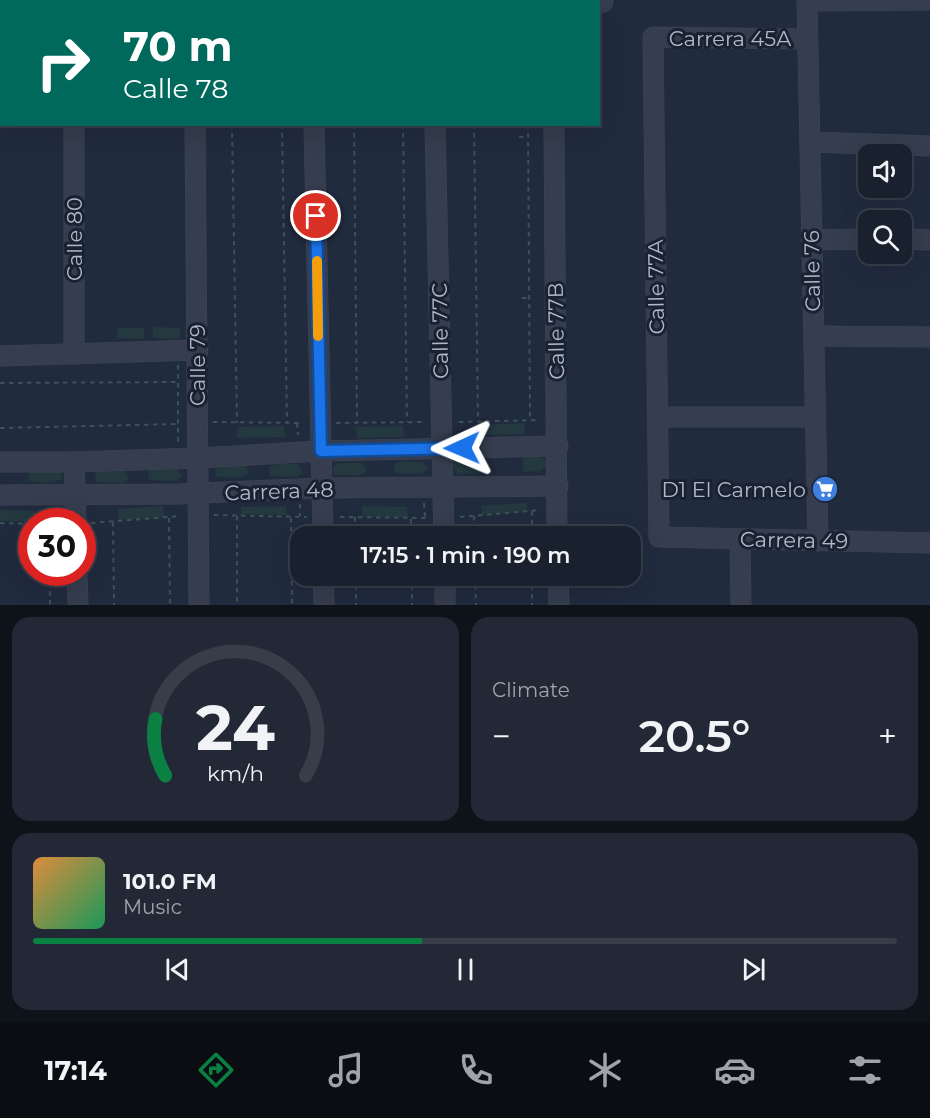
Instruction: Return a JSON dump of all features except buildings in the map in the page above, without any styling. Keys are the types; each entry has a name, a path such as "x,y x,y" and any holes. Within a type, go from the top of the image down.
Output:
{"street":[{"name":"Carrera 45A","path":"807,1 930,0"},
{"name":"Calle 76","path":"807,1 818,541"},
{"name":"Carrera 45A","path":"653,38 807,39"},
{"name":"Calle 77A","path":"653,38 659,537"},
{"name":"Calle 80","path":"74,126 74,354"},
{"name":"Calle 79","path":"195,126 198,350 187,423 188,458 199,494 199,605"},
{"path":"314,126 323,526"},
{"name":"Calle 77C","path":"435,126 444,526"},
{"name":"Calle 77B","path":"554,126 557,526"},
{"path":"810,142 930,146"},
{"path":"912,239 930,240"},
{"path":"812,240 858,240"},
{"path":"814,336 930,337"},
{"path":"0,356 198,350"},
{"path":"657,417 816,417"},
{"name":"Carrera 48","path":"0,462 74,462 321,451 558,446"},
{"path":"74,462 75,508"},
{"name":"Carrera 48","path":"0,495 199,494 322,488 558,486"},
{"name":"Carrera 49","path":"659,537 930,543"},
{"path":"740,539 741,605"},
{"path":"77,586 78,605"},
{"path":"323,586 324,605"},
{"path":"445,586 445,605"},
{"path":"558,586 559,605"}],"path":[{"path":"232,126 237,423"},
{"path":"282,126 280,142 286,301 287,423"},
{"path":"354,126 358,303 357,423"},
{"path":"403,126 407,422"},
{"path":"474,126 477,139 478,421"},
{"path":"528,126 530,420"},
{"path":"519,137 528,137"},
{"path":"397,139 403,139"},
{"path":"232,142 238,142"},
{"path":"522,298 529,298"},
{"path":"476,299 481,299"},
{"path":"235,301 240,301"},
{"path":"280,301 286,301"},
{"path":"399,301 405,301"},
{"path":"177,351 178,382 187,423 188,458"},
{"path":"0,383 178,382"},
{"path":"0,428 187,423 357,423 557,419"},
{"path":"532,511 532,526"},
{"path":"474,515 474,526"},
{"path":"237,516 237,605"},
{"path":"169,517 170,605"},
{"path":"291,517 291,605"},
{"path":"355,517 355,526"},
{"path":"411,518 411,526"},
{"path":"113,522 114,605"},
{"path":"0,523 18,524"},
{"path":"50,586 50,605"},
{"path":"356,586 356,605"},
{"path":"412,586 412,605"},
{"path":"475,586 476,605"},
{"path":"532,586 532,605"}],"green space":[{"path":"153,327 180,328 180,339 153,338"},
{"path":"118,328 144,328 144,339 117,338"},
{"path":"524,423 525,434 478,435 477,425"},
{"path":"284,426 285,437 237,438 237,427"},
{"path":"403,426 404,437 357,438 356,427"},
{"path":"523,456 545,459 547,465 540,471 523,472"},
{"path":"480,458 480,473 458,474 453,466 453,462 459,459"},
{"path":"401,461 423,462 428,469 421,474 395,473 394,464"},
{"path":"341,463 362,463 367,470 361,475 334,475 333,466"},
{"path":"277,464 298,464 303,472 297,477 270,476 269,467"},
{"path":"219,465 244,465 249,472 239,477 216,476 215,472"},
{"path":"156,468 177,469 182,476 176,481 149,480 148,471"},
{"path":"32,470 58,470 63,477 53,482 30,481 28,477"},
{"path":"103,470 124,471 129,478 123,483 96,482 95,473"},
{"path":"527,503 527,511 482,515 481,506"},
{"path":"163,506 164,517 119,520 118,509"},
{"path":"286,506 287,515 241,514 241,507"},
{"path":"362,506 407,507 408,517 362,517"},
{"path":"0,510 18,510 18,521 0,521"}],"slow traffic":[{"path":"317,261 318,336"}],"place":[{"name":"D1 El Carmelo","path":"825,489"}],"route":[{"path":"316,216 321,451 462,448"}]}
